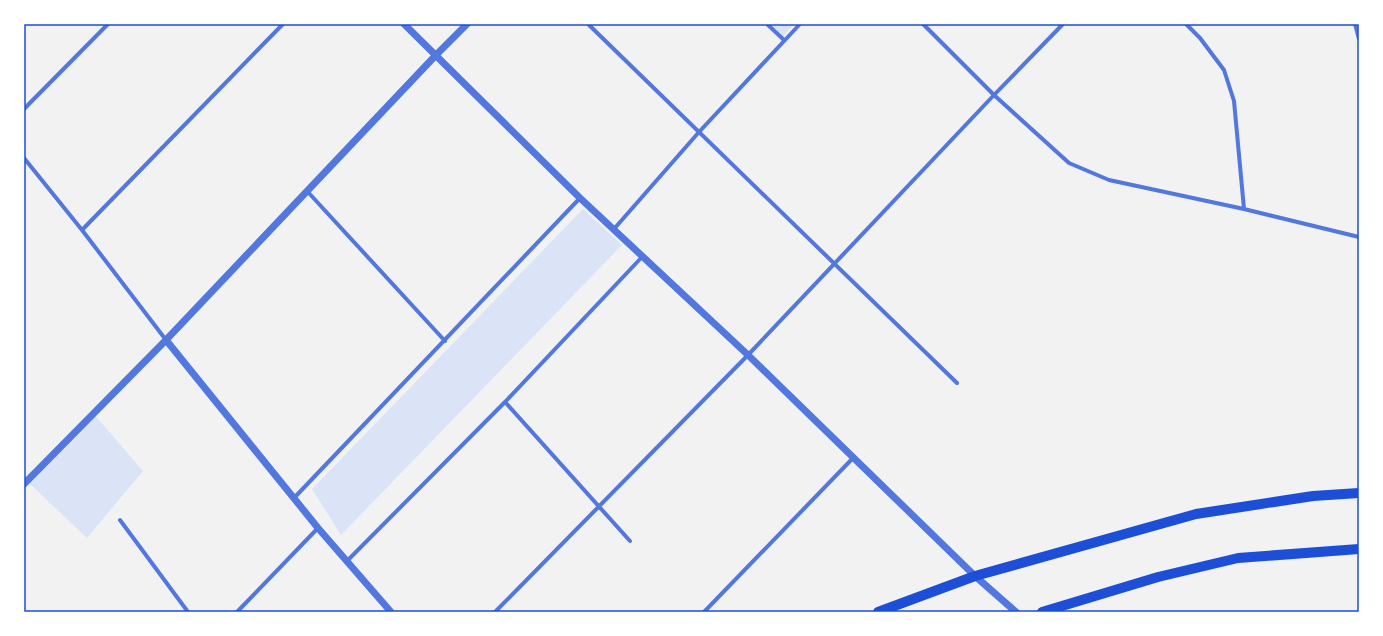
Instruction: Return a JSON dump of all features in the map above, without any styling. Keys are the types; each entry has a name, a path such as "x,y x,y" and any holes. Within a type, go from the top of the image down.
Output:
{"main road":[{"path":"878,612 975,576 1196,514 1313,496 1359,493"},
{"path":"1042,612 1158,577 1238,558 1359,549"}],"street":[{"path":"24,109 108,24"},
{"path":"82,230 283,24"},
{"path":"404,24 580,198 748,355 975,576 1016,612"},
{"path":"24,484 166,340 467,24"},
{"path":"588,24 957,383"},
{"path":"767,24 784,40"},
{"path":"614,229 699,132 800,24"},
{"path":"923,24 994,95 1069,163 1109,180 1244,209 1359,237"},
{"path":"495,612 748,355 1063,24"},
{"path":"1186,24 1200,38 1224,70 1234,101 1244,209"},
{"path":"1355,24 1359,40"},
{"path":"24,158 82,230 166,340 318,528 391,612"},
{"path":"307,191 445,341"},
{"path":"294,498 580,198"},
{"path":"347,561 505,402 642,257"},
{"path":"505,402 630,541"},
{"path":"704,612 853,458"},
{"path":"120,520 188,612"},
{"path":"236,612 318,528"}],"shaded area":[{"path":"771,24 795,24 783,36"},
{"path":"583,209 622,245 341,535 312,489"},
{"path":"93,413 143,471 87,538 27,481"}]}
